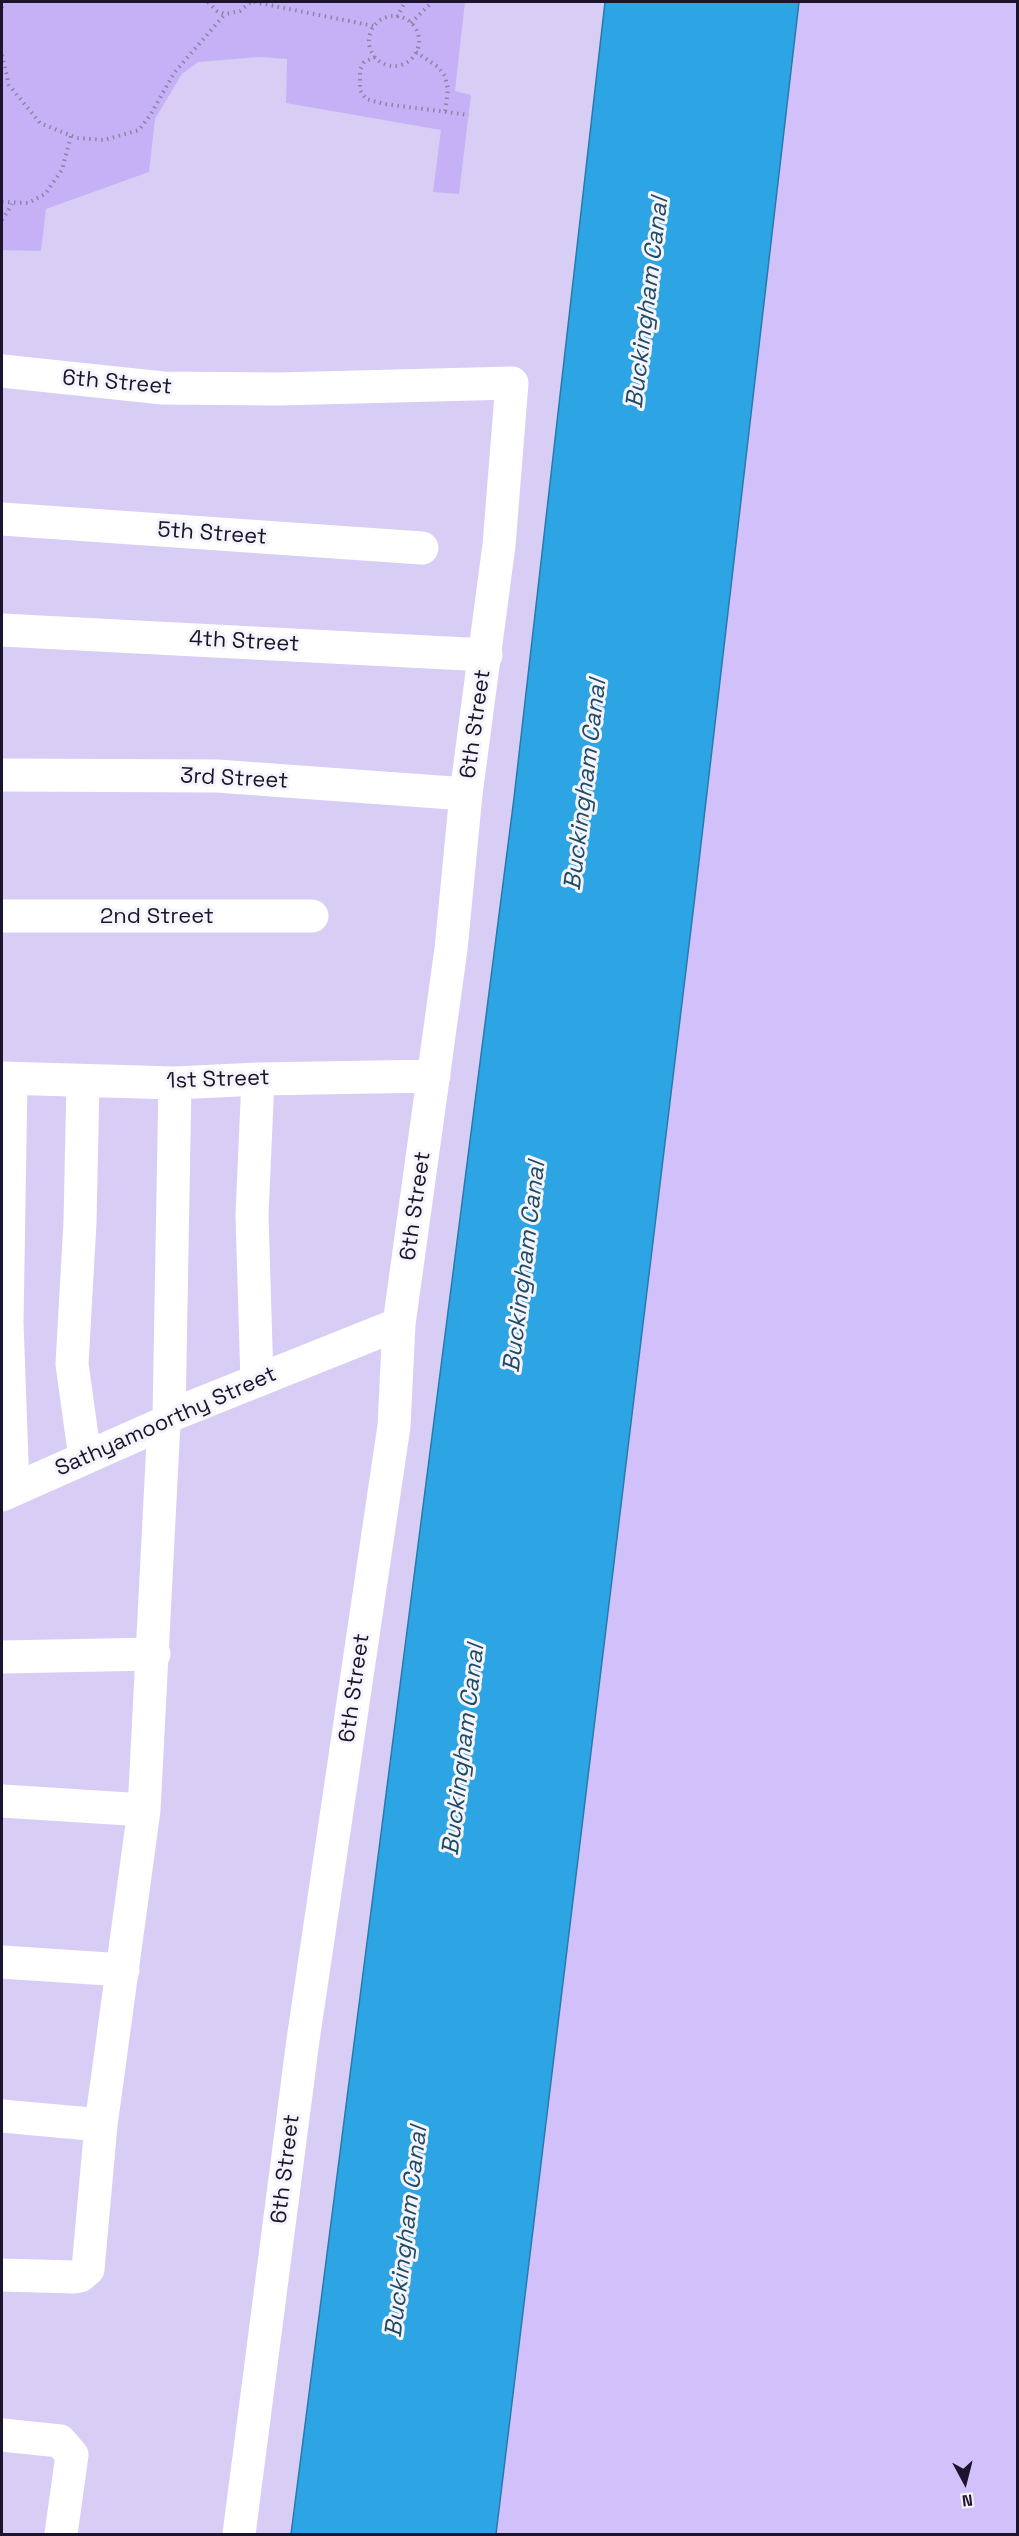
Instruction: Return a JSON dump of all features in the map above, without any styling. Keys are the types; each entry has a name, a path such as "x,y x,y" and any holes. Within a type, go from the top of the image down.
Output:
{"street":[{"name":"6th Street","path":"2,371 163,388 279,389 512,383 499,545 466,794 451,950 399,1324 394,1426 304,2028 239,2535"},
{"name":"5th Street","path":"2,519 422,548"},
{"name":"4th Street","path":"2,630 486,655"},
{"name":"3rd Street","path":"2,775 217,776 466,794"},
{"name":"2nd Street","path":"2,916 312,916"},
{"name":"1st Street","path":"6,1079 175,1083 434,1076"},
{"path":"6,1079 7,1492"},
{"path":"257,1381 252,1215 258,1079"},
{"path":"83,1081 80,1222 72,1364 85,1458"},
{"path":"2,2275 74,2277 86,2273 101,2125 144,1810 166,1420 175,1083"},
{"name":"Sathyamoorthy Street","path":"7,1492 257,1381 399,1324"},
{"path":"2,1657 154,1654"},
{"path":"2,1801 144,1810"},
{"path":"2,1962 123,1971"},
{"path":"2,2116 101,2125"},
{"path":"2,2435 60,2440 72,2455 60,2535"}],"path":[{"path":"2,8 3,2"},
{"path":"208,2 217,11 225,14 240,12 253,2 374,26"},
{"path":"397,17 405,2"},
{"path":"411,23 432,2"},
{"path":"2,55 9,85 40,123 71,136 104,140 139,130 151,114 174,73 225,14"},
{"path":"397,17 411,23 418,37 416,52 405,63 390,66 375,57 369,42 374,26 381,20 397,17"},
{"path":"416,52 438,67 445,76 448,89 445,113"},
{"path":"375,57 364,62 360,70 360,90 366,99 469,115"},
{"path":"2,202 28,203 45,194 62,170 71,136"},
{"path":"2,220 12,204"}],"shaded area":[{"path":"2,2 465,2 455,91 471,95 459,194 433,192 441,130 286,103 287,59 259,57 198,62 182,74 155,119 149,172 46,209 41,251 2,250"},
{"path":"799,2 1017,2 1017,2534 496,2534 694,904"}],"water":[{"name":"Buckingham Canal","path":"605,2 799,2 694,904 496,2534 291,2534 514,798"}]}
